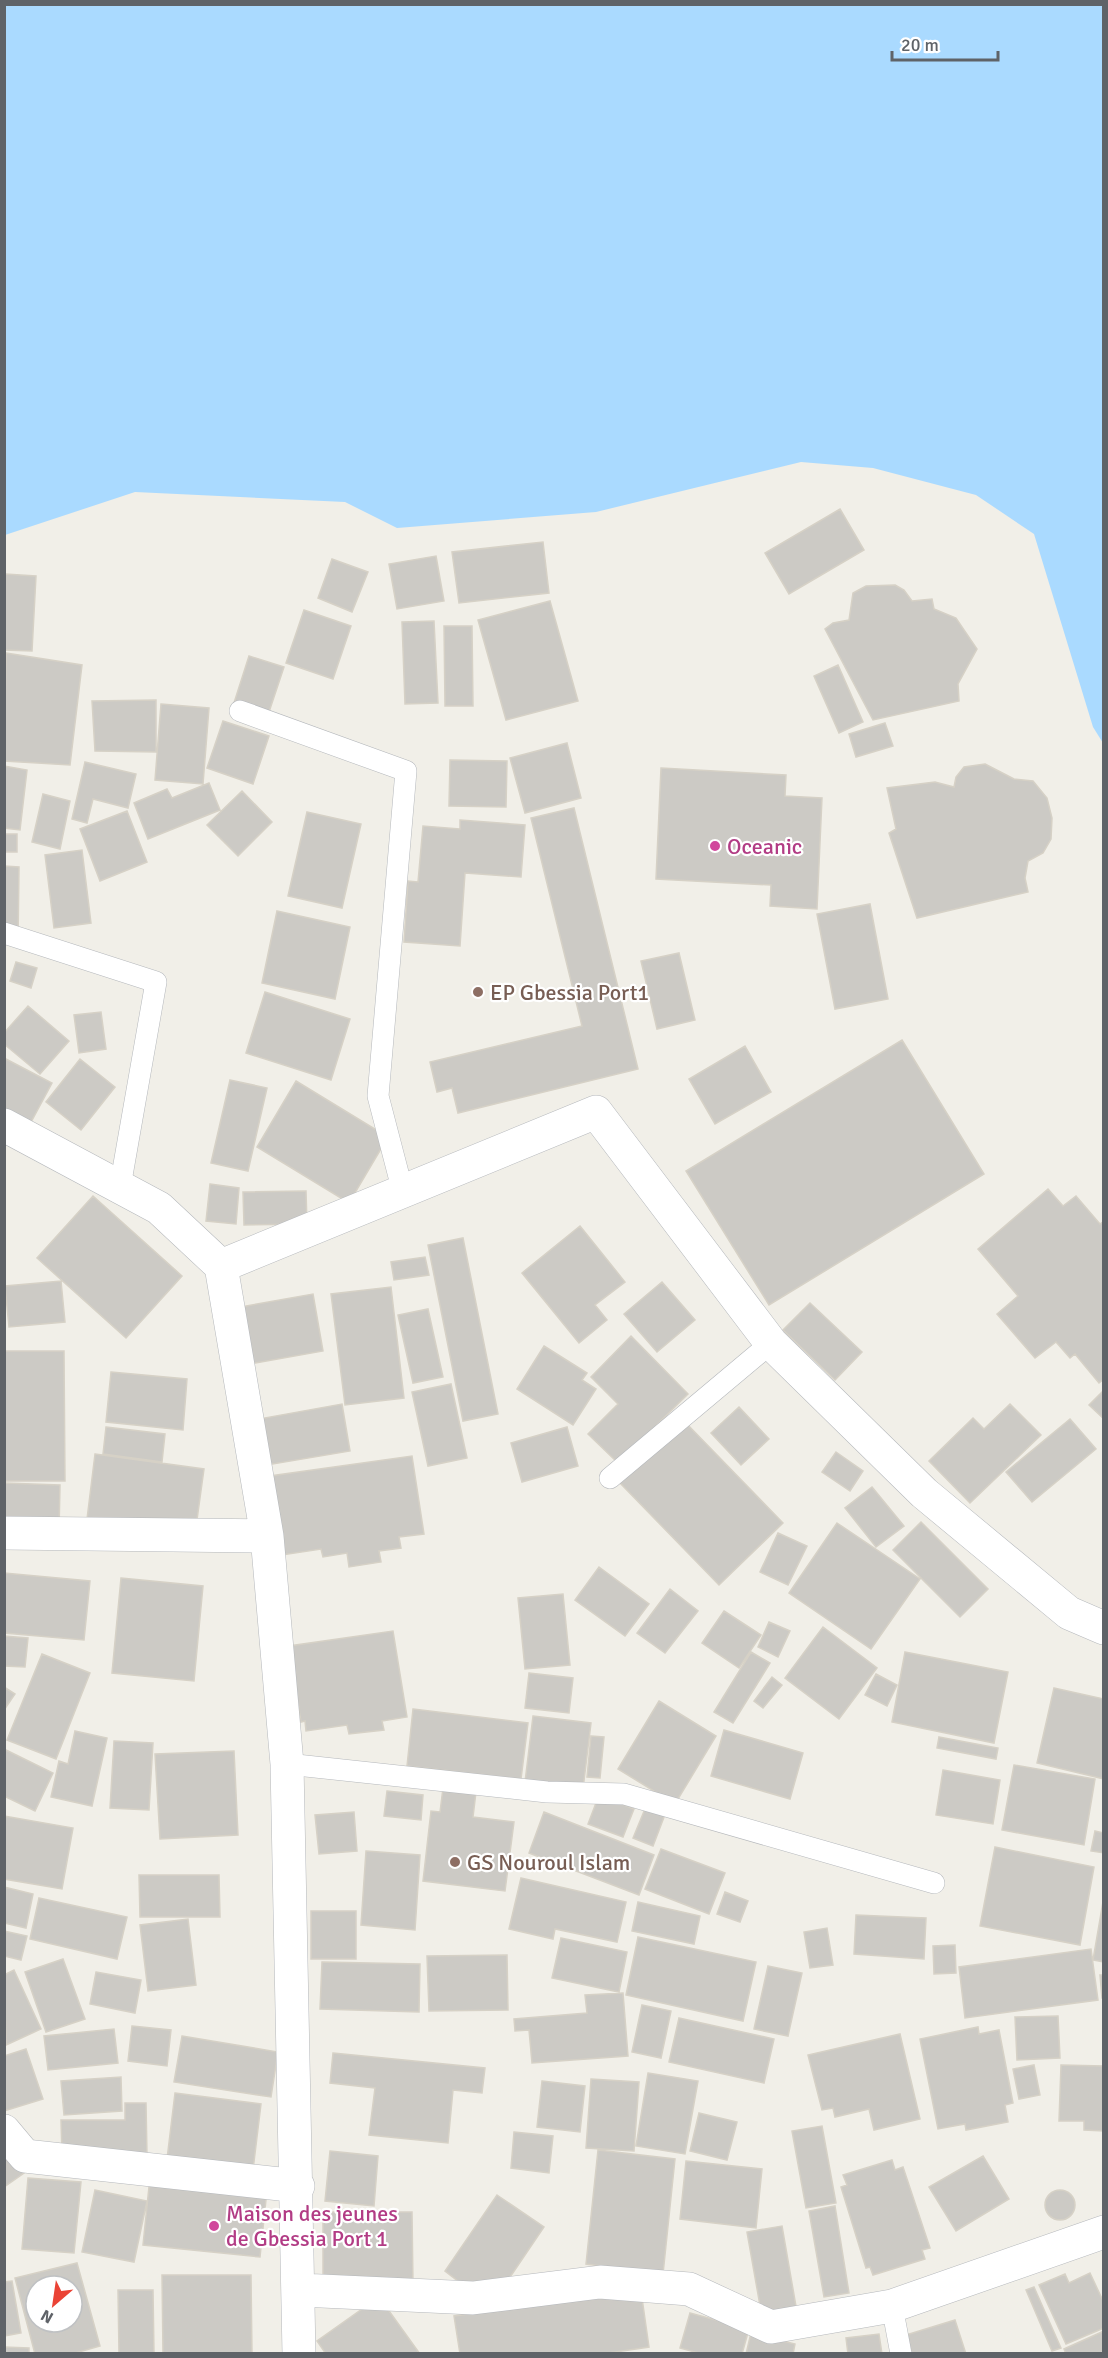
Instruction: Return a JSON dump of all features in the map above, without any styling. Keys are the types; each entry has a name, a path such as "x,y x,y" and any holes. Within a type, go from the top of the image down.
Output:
{"street":[{"path":"221,1266 596,1112 771,1343 924,1492 1069,1613 1104,1628"},
{"path":"4,1125 159,1208 221,1266 267,1536 287,1764 298,2186 299,2354"},
{"path":"4,1533 267,1536"},
{"path":"4,2131 26,2156 298,2186"},
{"path":"300,2290 473,2298 600,2282 688,2289 771,2327 892,2306 1104,2232"}],"lane":[{"path":"240,711 406,771 378,1096 403,1192"},
{"path":"4,933 156,981 120,1187"},
{"path":"610,1478 771,1343"},
{"path":"287,1764 547,1792 624,1794 934,1883"},
{"path":"892,2306 901,2354"}],"water":[{"path":"4,5 1103,5 1103,743 1093,727 1034,534 976,495 873,468 801,462 596,512 397,528 345,502 135,492 5,535"}],"building":[{"path":"840,509 864,550 789,594 765,553"},
{"path":"543,542 549,593 459,603 452,552"},
{"path":"436,556 444,601 397,609 389,564"},
{"path":"332,559 368,572 352,612 318,598"},
{"path":"5,574 36,576 32,651 4,650"},
{"path":"895,585 904,590 912,601 932,599 934,609 956,618 977,649 958,684 959,701 873,720 825,629 833,623 849,620 853,593 866,586"},
{"path":"550,601 578,701 506,720 478,620"},
{"path":"304,610 351,626 333,679 286,663"},
{"path":"434,621 438,703 405,704 402,622"},
{"path":"444,626 472,626 473,706 445,706"},
{"path":"6,653 82,665 70,765 4,761"},
{"path":"249,656 284,667 267,718 233,706"},
{"path":"838,665 863,722 839,733 814,676"},
{"path":"156,700 156,752 95,751 92,701"},
{"path":"161,704 209,708 203,784 155,780"},
{"path":"223,721 269,736 253,784 207,768"},
{"path":"885,723 893,746 856,757 849,734"},
{"path":"567,743 581,798 525,813 510,758"},
{"path":"450,760 507,761 506,807 449,806"},
{"path":"85,762 136,774 128,808 93,799 87,823 72,819"},
{"path":"985,764 1014,779 1033,781 1047,798 1052,818 1051,839 1043,853 1028,861 1025,878 1028,892 917,918 889,833 896,829 887,788 935,782 954,787 956,777 964,767"},
{"path":"4,766 27,770 20,830 4,828"},
{"path":"661,768 786,775 785,796 822,798 817,909 770,906 771,885 656,879"},
{"path":"209,783 220,810 148,839 134,803 167,789 172,798"},
{"path":"242,791 272,822 238,856 207,825"},
{"path":"43,794 70,801 60,849 32,842"},
{"path":"574,808 638,1069 458,1113 452,1088 437,1092 430,1062 582,1026 531,818"},
{"path":"127,811 147,862 100,881 80,829"},
{"path":"307,812 361,824 342,908 288,896"},
{"path":"460,820 525,825 521,877 465,873 460,946 404,942 408,881 418,882 423,826 460,829"},
{"path":"4,834 17,834 17,852 4,852"},
{"path":"82,850 91,923 54,928 45,855"},
{"path":"4,866 19,867 18,942 4,942"},
{"path":"870,904 888,999 835,1009 817,914"},
{"path":"277,911 350,927 335,999 262,983"},
{"path":"679,953 695,1020 657,1029 641,961"},
{"path":"16,962 37,968 31,988 10,981"},
{"path":"265,992 350,1019 331,1080 246,1053"},
{"path":"28,1006 69,1041 40,1074 4,1044 4,1033"},
{"path":"101,1012 106,1049 79,1053 74,1015"},
{"path":"902,1040 984,1174 769,1305 686,1171"},
{"path":"745,1046 771,1092 715,1124 689,1079"},
{"path":"4,1058 52,1083 30,1124 4,1111"},
{"path":"80,1059 115,1087 81,1130 46,1102"},
{"path":"230,1080 267,1088 248,1171 211,1163"},
{"path":"296,1081 388,1137 349,1203 257,1147"},
{"path":"210,1184 239,1188 236,1224 206,1221"},
{"path":"1048,1189 1063,1206 1076,1196 1100,1224 1104,1221 1104,1379 1099,1383 1075,1354 1070,1358 1056,1342 1035,1358 997,1314 1018,1296 978,1249"},
{"path":"306,1191 307,1224 244,1225 243,1192"},
{"path":"93,1196 182,1276 126,1338 37,1258"},
{"path":"580,1226 625,1282 595,1305 607,1320 579,1343 522,1273"},
{"path":"463,1238 498,1414 463,1421 428,1245"},
{"path":"425,1257 429,1275 394,1280 391,1262"},
{"path":"61,1281 65,1322 9,1327 5,1286"},
{"path":"662,1282 695,1320 657,1352 624,1314"},
{"path":"391,1287 404,1398 345,1405 331,1294"},
{"path":"313,1294 323,1351 250,1364 240,1307"},
{"path":"810,1303 862,1352 835,1380 783,1330"},
{"path":"428,1309 443,1377 413,1383 398,1315"},
{"path":"631,1336 688,1394 618,1463 588,1434 618,1404 591,1377"},
{"path":"544,1346 587,1373 582,1380 596,1389 573,1425 517,1389"},
{"path":"4,1351 64,1351 65,1481 4,1481"},
{"path":"111,1372 187,1379 183,1430 106,1422"},
{"path":"451,1384 467,1458 428,1466 412,1392"},
{"path":"1104,1390 1104,1419 1089,1405"},
{"path":"342,1404 350,1451 267,1465 259,1419"},
{"path":"1010,1404 1041,1435 970,1503 929,1461 973,1418 984,1429"},
{"path":"739,1407 769,1439 741,1465 711,1433"},
{"path":"1070,1419 1096,1449 1032,1502 1006,1472"},
{"path":"684,1421 783,1523 719,1585 620,1483"},
{"path":"106,1427 165,1434 162,1462 103,1454"},
{"path":"567,1427 578,1466 522,1482 511,1443"},
{"path":"836,1452 863,1471 850,1491 822,1472"},
{"path":"95,1454 204,1469 195,1534 87,1519"},
{"path":"412,1456 424,1534 399,1537 401,1548 379,1551 381,1562 349,1567 347,1553 323,1557 321,1549 282,1555 270,1476"},
{"path":"4,1483 60,1485 59,1530 4,1528"},
{"path":"872,1487 904,1526 876,1547 845,1508"},
{"path":"921,1522 988,1589 960,1617 893,1550"},
{"path":"837,1523 920,1579 871,1649 789,1593"},
{"path":"778,1533 807,1546 788,1585 760,1572"},
{"path":"599,1567 649,1604 625,1636 575,1600"},
{"path":"4,1573 90,1581 84,1640 4,1633"},
{"path":"121,1578 203,1586 194,1681 112,1673"},
{"path":"670,1589 698,1611 665,1653 637,1633"},
{"path":"563,1594 570,1665 525,1669 518,1598"},
{"path":"724,1611 761,1635 739,1668 702,1643"},
{"path":"769,1622 790,1631 778,1657 758,1647"},
{"path":"823,1627 877,1668 839,1719 785,1678"},
{"path":"393,1631 407,1717 382,1721 384,1730 349,1734 347,1725 306,1731 305,1721 301,1722 289,1646"},
{"path":"4,1636 28,1638 25,1667 4,1666"},
{"path":"751,1652 770,1663 733,1723 714,1712"},
{"path":"905,1652 1008,1672 994,1743 892,1722"},
{"path":"42,1654 90,1673 56,1759 7,1740"},
{"path":"529,1673 573,1678 569,1713 525,1708"},
{"path":"876,1674 897,1685 887,1706 865,1695"},
{"path":"772,1677 782,1685 763,1708 754,1701"},
{"path":"4,1687 15,1694 4,1710"},
{"path":"1054,1688 1104,1699 1104,1779 1037,1763"},
{"path":"659,1701 716,1736 675,1804 618,1769"},
{"path":"413,1709 528,1723 521,1779 407,1766"},
{"path":"533,1716 591,1723 583,1789 525,1782"},
{"path":"724,1730 803,1753 790,1799 711,1776"},
{"path":"75,1731 107,1738 92,1806 51,1797 59,1761 68,1764"},
{"path":"591,1736 604,1737 600,1778 587,1777"},
{"path":"939,1737 998,1748 996,1759 937,1748"},
{"path":"114,1741 153,1743 149,1810 110,1808"},
{"path":"4,1749 53,1773 35,1811 4,1796"},
{"path":"234,1751 238,1835 160,1839 155,1754"},
{"path":"1014,1765 1095,1779 1084,1845 1002,1830"},
{"path":"943,1770 1000,1780 993,1824 936,1815"},
{"path":"443,1788 476,1792 473,1817 514,1822 505,1891 423,1881 431,1811 440,1812"},
{"path":"387,1791 423,1795 421,1820 384,1816"},
{"path":"599,1795 634,1809 623,1837 588,1824"},
{"path":"647,1804 666,1812 653,1846 633,1838"},
{"path":"354,1812 357,1851 319,1854 315,1815"},
{"path":"544,1812 654,1855 639,1895 529,1853"},
{"path":"4,1816 73,1828 62,1889 4,1879"},
{"path":"1095,1831 1104,1833 1104,1853 1091,1851"},
{"path":"995,1847 1094,1867 1080,1945 980,1926"},
{"path":"661,1849 725,1873 709,1914 645,1889"},
{"path":"366,1851 420,1855 415,1930 361,1925"},
{"path":"139,1875 219,1875 220,1917 140,1917"},
{"path":"521,1878 626,1902 617,1942 555,1929 553,1939 509,1929"},
{"path":"4,1887 33,1894 26,1928 4,1923"},
{"path":"725,1892 748,1901 740,1922 717,1914"},
{"path":"1104,1896 1104,1962 1093,1960"},
{"path":"39,1898 127,1917 117,1959 30,1939"},
{"path":"638,1902 700,1916 694,1944 632,1931"},
{"path":"311,1911 356,1911 356,1959 311,1959"},
{"path":"856,1915 926,1918 924,1959 854,1954"},
{"path":"188,1919 196,1985 148,1991 140,1925"},
{"path":"827,1928 833,1965 810,1968 804,1932"},
{"path":"4,1931 27,1936 21,1960 4,1956"},
{"path":"638,1937 756,1962 743,2021 626,1995"},
{"path":"561,1938 627,1952 619,1992 552,1978"},
{"path":"955,1945 956,1973 934,1974 933,1946"},
{"path":"1091,1949 1098,2000 965,2018 959,1967"},
{"path":"507,1955 508,2010 429,2011 427,1956"},
{"path":"63,1959 85,2019 46,2032 25,1972"},
{"path":"322,1962 420,1964 419,2012 320,2009"},
{"path":"768,1966 802,1973 788,2036 754,2029"},
{"path":"14,1970 41,2029 6,2045 4,1975"},
{"path":"96,1972 141,1980 135,2013 90,2004"},
{"path":"1100,1975 1104,1975 1104,1998 1102,1998"},
{"path":"623,1993 628,2056 532,2063 529,2030 515,2031 514,2019 587,2013 585,1995"},
{"path":"642,2005 671,2011 661,2058 632,2052"},
{"path":"1058,2016 1060,2058 1017,2060 1015,2017"},
{"path":"679,2018 774,2039 764,2083 669,2062"},
{"path":"132,2026 171,2030 167,2066 128,2061"},
{"path":"978,2027 979,2034 999,2030 1013,2103 1005,2105 1008,2122 966,2130 965,2124 938,2129 920,2039"},
{"path":"114,2029 118,2063 48,2070 44,2036"},
{"path":"900,2034 920,2119 874,2130 869,2109 835,2117 833,2108 822,2110 808,2055"},
{"path":"182,2036 278,2052 271,2097 174,2082"},
{"path":"26,2049 43,2099 4,2111 4,2056"},
{"path":"333,2053 485,2068 482,2093 453,2090 448,2143 369,2135 375,2088 330,2083"},
{"path":"1034,2065 1040,2095 1019,2099 1013,2069"},
{"path":"1061,2065 1104,2066 1104,2131 1084,2130 1084,2121 1059,2121"},
{"path":"648,2073 698,2081 685,2154 636,2146"},
{"path":"121,2077 122,2111 64,2115 61,2081"},
{"path":"591,2079 639,2082 634,2151 586,2148"},
{"path":"542,2081 585,2086 580,2132 537,2127"},
{"path":"175,2093 261,2104 253,2170 167,2159"},
{"path":"125,2103 146,2103 147,2155 62,2155 61,2120 125,2120"},
{"path":"699,2113 737,2122 727,2160 690,2151"},
{"path":"822,2126 836,2203 806,2208 792,2131"},
{"path":"514,2132 553,2136 549,2173 511,2168"},
{"path":"4,2147 24,2173 4,2187"},
{"path":"598,2150 675,2159 663,2274 586,2264"},
{"path":"330,2151 378,2156 374,2206 325,2201"},
{"path":"983,2156 1009,2199 956,2231 929,2187"},
{"path":"892,2160 895,2170 903,2167 930,2248 922,2250 925,2259 873,2275 870,2267 866,2268 841,2187 847,2185 843,2175"},
{"path":"686,2161 762,2169 756,2228 680,2219"},
{"path":"150,2177 267,2190 260,2257 143,2245"},
{"path":"28,2178 81,2182 74,2253 22,2249"},
{"path":"95,2190 147,2201 134,2262 82,2252"},
{"path":"1060,2190 1066,2191 1074,2199 1074,2211 1066,2219 1060,2220 1054,2219 1046,2211 1045,2205 1046,2199 1054,2191"},
{"path":"497,2195 544,2227 502,2289 472,2292 445,2271"},
{"path":"835,2206 849,2293 824,2297 809,2211"},
{"path":"323,2212 412,2212 413,2285 323,2285"},
{"path":"782,2226 797,2312 762,2317 747,2232"},
{"path":"77,2263 80,2274 32,2274"},
{"path":"1090,2273 1104,2303 1104,2328 1066,2344 1039,2285 1065,2274 1069,2283"},
{"path":"162,2275 251,2275 252,2354 163,2354"},
{"path":"24,2276 24,2312 15,2278"},
{"path":"12,2281 21,2333 4,2336 4,2282"},
{"path":"1034,2287 1061,2348 1052,2351 1026,2290"},
{"path":"84,2288 100,2346 72,2354 35,2354 30,2334 84,2334"},
{"path":"118,2290 153,2290 154,2354 119,2354"},
{"path":"641,2291 649,2347 602,2354 460,2354 454,2316"},
{"path":"379,2297 420,2354 326,2354 317,2341"},
{"path":"690,2313 749,2329 742,2354 702,2354 680,2348"},
{"path":"955,2320 966,2354 912,2354 906,2335"},
{"path":"1104,2331 1104,2354 1066,2354 1064,2349"},
{"path":"751,2333 795,2344 793,2354 746,2354"},
{"path":"879,2334 882,2354 848,2354 846,2338"},
{"path":"4,2347 29,2348 29,2354 4,2354"}],"place":[{"name":"Oceanic","path":"715,846"},
{"name":"EP Gbessia Port1","path":"478,992"},
{"name":"GS Nouroul Islam","path":"455,1862"},
{"name":"Maison des jeunes de Gbessia Port 1","path":"214,2226"}]}
